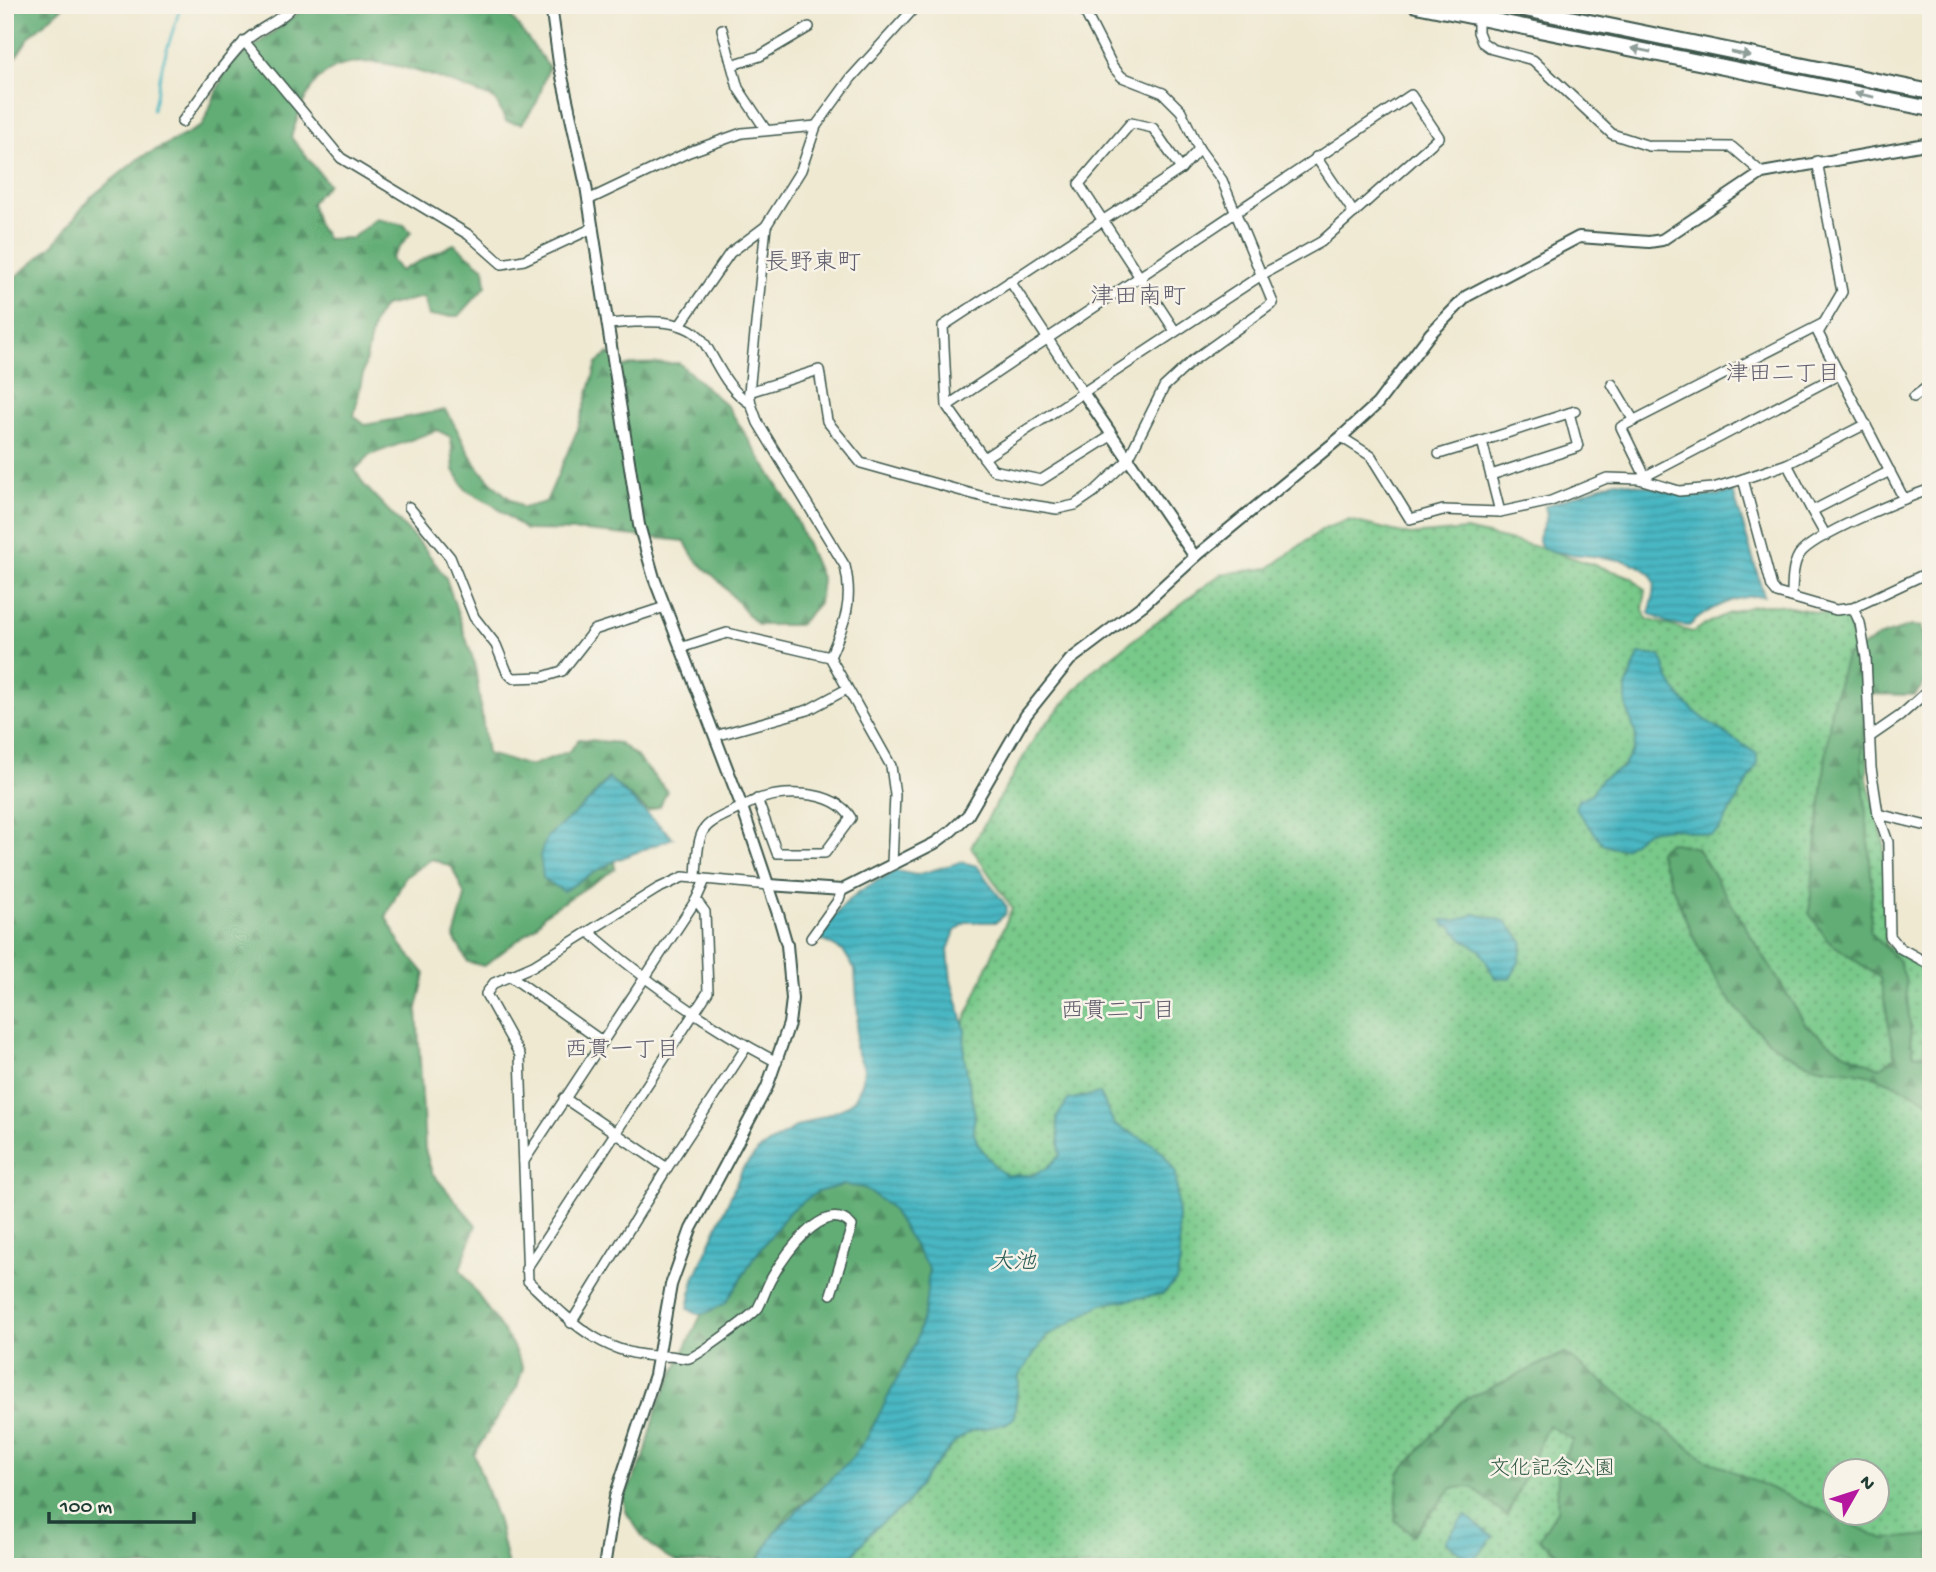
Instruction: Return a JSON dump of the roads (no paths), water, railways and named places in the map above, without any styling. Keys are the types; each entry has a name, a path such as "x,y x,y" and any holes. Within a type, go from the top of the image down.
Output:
{"main road":[{"path":"1416,5 1478,11 1931,109"},
{"path":"1506,5 1931,92"}],"street":[{"path":"182,122 210,81 244,41 282,20 294,5"},
{"path":"551,5 559,63 593,228 639,525 665,607 716,736 769,885 787,945 791,975 789,1024 777,1062 750,1122 691,1229 671,1285 649,1399 619,1482 604,1567"},
{"path":"680,325 730,253 766,226 801,170 816,126 851,78 917,5"},
{"path":"749,392 819,370 827,421 861,463 987,498 1057,509 1075,505 1127,460 1164,387 1192,361 1273,303 1222,180 1199,149 1181,111 1171,98 1122,77 1113,68 1086,14 1087,5"},
{"path":"1478,11 1478,32 1482,43 1492,49 1533,60 1612,134 1649,146 1732,147 1762,173"},
{"path":"732,65 760,55 809,27"},
{"path":"722,29 738,88 766,130"},
{"path":"244,41 341,158 469,235 502,264 524,260 593,228"},
{"path":"947,406 1411,95 1439,137 1321,242 1263,274 984,458"},
{"path":"1175,331 1079,184 1131,123 1153,128 1181,169"},
{"path":"588,200 690,152 742,133 816,126"},
{"path":"831,1294 852,1226 840,1217 821,1222 791,1247 770,1280 757,1309 697,1356 688,1359 657,1358 612,1349 571,1323 528,1281 520,1055 486,994 494,983 533,966 657,889 683,877 842,890 935,843 968,815 1026,715 1070,660 1143,605 1195,557 1377,404 1430,334 1467,296 1579,237 1649,242 1662,240 1762,173 1816,161 1931,143"},
{"path":"1111,436 1041,480 993,470 947,406 943,326 1181,169 1199,149"},
{"path":"1316,157 1354,213"},
{"path":"1816,161 1842,292 1818,333 1904,499"},
{"path":"766,226 749,392 758,423 845,566 850,588 846,619 830,657"},
{"path":"1010,281 1127,460 1195,557"},
{"path":"607,324 637,322 680,325 701,338 723,381 751,404"},
{"path":"1642,478 1621,427 1824,324"},
{"path":"1642,478 1840,374"},
{"path":"1612,384 1633,421"},
{"path":"1914,397 1931,384"},
{"path":"1439,454 1572,412 1578,447 1491,475"},
{"path":"1341,437 1371,456 1410,519 1443,510 1500,512 1551,501 1607,478 1642,478 1679,491 1713,488 1787,464 1866,424"},
{"path":"1482,442 1500,512"},
{"path":"1787,464 1826,536"},
{"path":"1812,510 1890,471"},
{"path":"1744,479 1772,587 1777,593 1836,610 1853,608 1923,575 1931,585"},
{"path":"1792,597 1793,578 1799,555 1826,536 1931,489"},
{"path":"409,507 450,557 474,617 496,645 507,672 513,678 542,677 562,671 594,630 665,607"},
{"path":"1853,608 1860,623 1866,658 1871,768 1878,814 1888,842 1890,936 1900,948 1931,965"},
{"path":"680,648 727,633 830,657 886,756 895,778 892,864"},
{"path":"1871,736 1900,716 1931,688"},
{"path":"716,736 808,710 847,689"},
{"path":"524,1161 642,978 696,900 701,879 698,835 706,825 757,799 766,795 823,796 845,808 851,818 825,853 777,853 757,799"},
{"path":"1878,814 1931,827"},
{"path":"811,938 839,899 842,890"},
{"path":"526,1269 618,1135 709,992 705,912 696,900"},
{"path":"589,932 642,978 747,1046 777,1062"},
{"path":"509,975 603,1042"},
{"path":"571,1323 747,1046"},
{"path":"564,1098 667,1168"}],"water":[{"path":"1616,481 1689,496 1704,497 1733,491 1764,596 1744,597 1724,604 1705,613 1689,626 1670,624 1650,614 1655,590 1648,572 1621,560 1554,552 1542,548 1538,538 1547,516 1545,506"},
{"path":"1639,654 1660,656 1677,693 1697,713 1757,754 1757,766 1719,830 1711,835 1671,828 1647,831 1625,848 1614,848 1604,845 1575,808 1578,800 1591,794 1601,779 1622,768 1633,751 1636,736 1626,705 1626,687"},
{"path":"609,778 673,838 614,861 563,891 543,878 540,855 547,837 590,800"},
{"name":"大池","path":"961,862 977,866 1007,907 1005,915 996,922 967,922 955,931 948,950 951,980 965,1029 964,1056 975,1115 973,1130 978,1144 996,1168 1006,1175 1032,1175 1047,1168 1060,1155 1057,1117 1068,1100 1100,1093 1114,1124 1153,1144 1163,1153 1176,1173 1180,1262 1176,1281 1163,1294 1102,1304 1045,1338 1019,1376 1014,1418 1005,1424 971,1431 955,1442 906,1505 875,1528 842,1567 755,1567 775,1532 851,1459 868,1436 915,1344 925,1309 929,1269 890,1207 864,1188 844,1185 817,1192 790,1211 756,1255 726,1303 706,1313 697,1314 688,1309 694,1279 743,1168 758,1151 794,1128 844,1108 854,1100 862,1084 864,1068 855,1047 858,1016 855,970 844,952 821,939 835,915 851,898 896,871 916,875"},
{"path":"1475,914 1505,921 1523,942 1519,962 1510,979 1495,978 1480,950 1462,939 1451,926 1445,926 1442,920 1458,920"},
{"path":"1465,1515 1493,1537 1472,1562 1445,1541"}],"waterway":[{"path":"153,110 163,62 181,5"}],"district":[{"name":"長野東町","path":"813,261"},
{"name":"津田南町","path":"1138,295"},
{"name":"津田二丁目","path":"1783,372"},
{"name":"西貫二丁目","path":"1118,1009"},
{"name":"西貫一丁目","path":"622,1048"}],"park label":[{"name":"文化記念公園","path":"1552,1467"}]}
